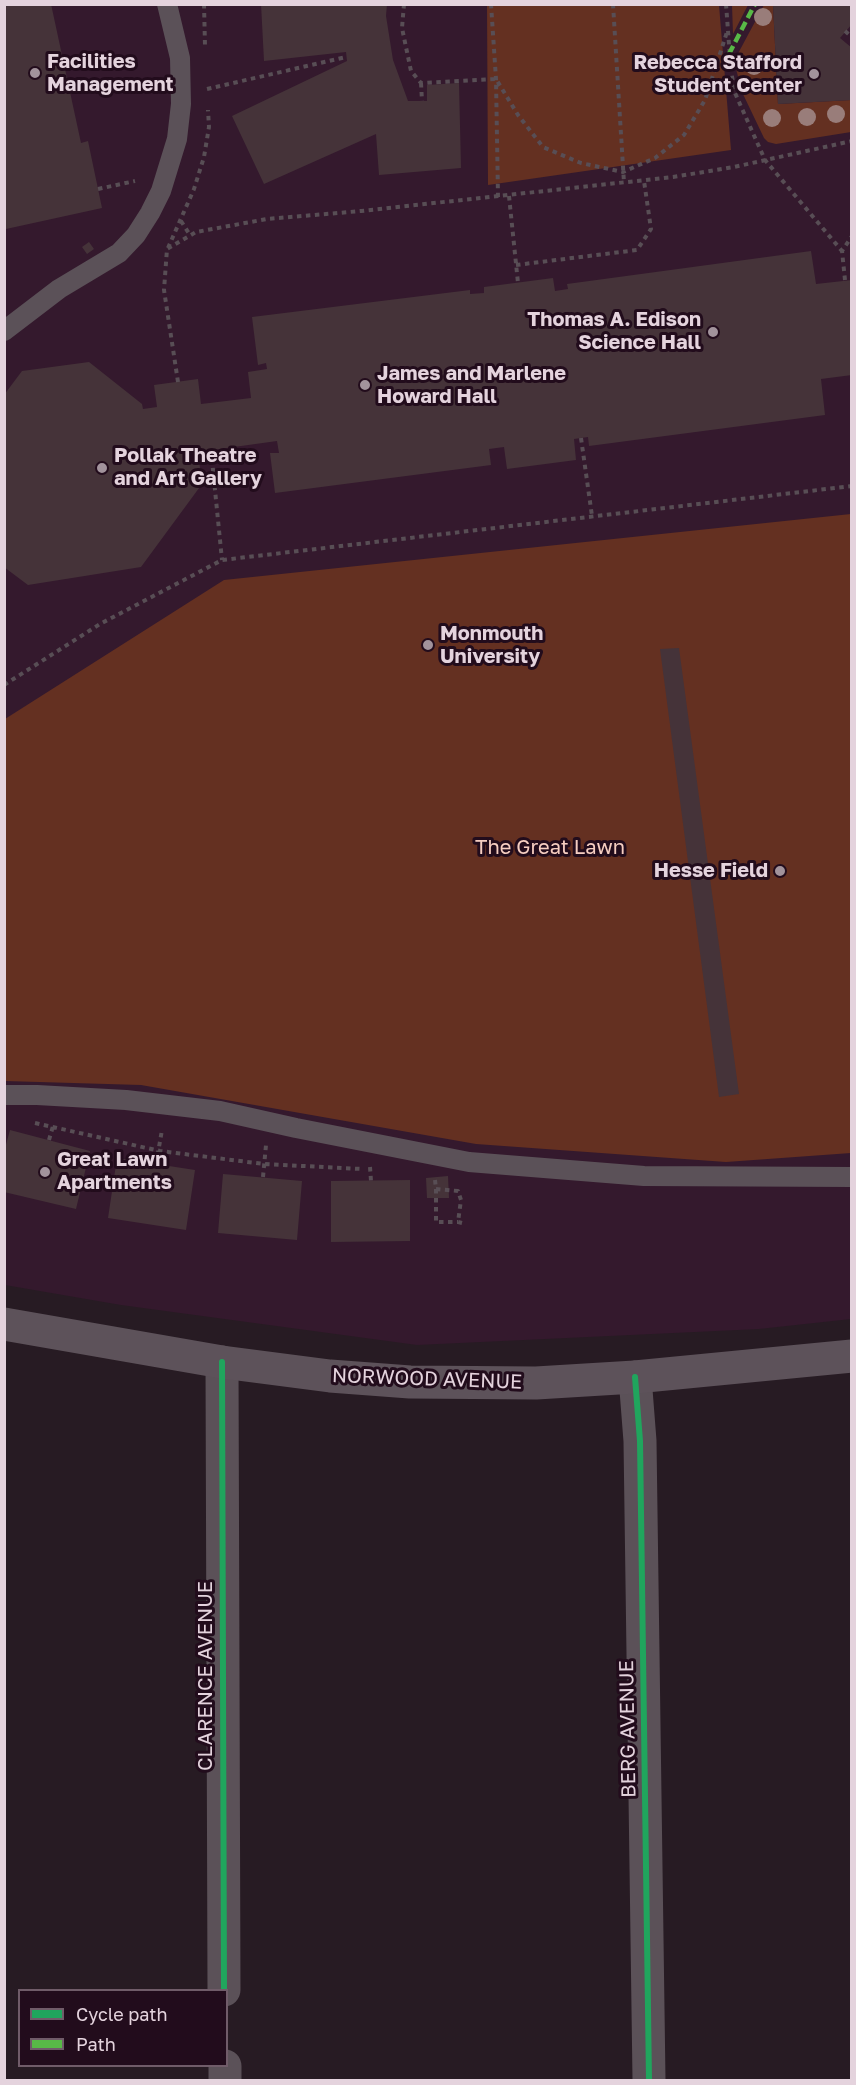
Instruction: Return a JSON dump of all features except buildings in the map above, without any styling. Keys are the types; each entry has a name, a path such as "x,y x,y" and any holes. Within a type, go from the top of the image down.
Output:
{"main road":[{"name":"NORWOOD AVENUE","path":"4,1324 222,1362 330,1376 410,1382 536,1383 635,1377 852,1356"}],"street":[{"name":"CLARENCE AVENUE","path":"222,1362 224,1989"},
{"name":"BERG AVENUE","path":"635,1377 640,1441 650,2080"}],"lane":[{"path":"4,331 59,289 118,252 136,235 161,191 177,139 181,104 180,58 167,4"},
{"path":"4,1095 37,1095 220,1110 296,1128 469,1162 644,1176 852,1177"}],"path":[{"path":"404,4 402,28 411,71 421,82 422,101"},
{"path":"491,4 496,79 498,196"},
{"path":"613,4 624,183"},
{"path":"726,4 727,32 735,93 765,160 842,252 845,280"},
{"path":"845,31 852,37"},
{"path":"496,79 518,115 543,147 581,163 623,172 655,158 684,135 705,100 727,32"},
{"path":"207,89 346,57"},
{"path":"421,82 496,79"},
{"path":"178,382 164,290 167,249 196,232 267,219 509,196 702,173 852,141"},
{"path":"98,189 135,181"},
{"path":"516,265 637,250 651,229 644,181"},
{"path":"509,196 518,283"},
{"path":"180,220 190,235"},
{"path":"842,252 852,236"},
{"path":"581,438 592,516"},
{"path":"211,450 222,560"},
{"path":"4,686 100,624 222,560 852,486"},
{"path":"156,1164 160,1151 165,1104"},
{"path":"34,1122 160,1151 264,1164 331,1169 380,1169"},
{"path":"49,1140 53,1127"},
{"path":"433,1170 436,1189 436,1222 460,1223 461,1200 458,1191 436,1189"}],"shaded area":[{"name":"Monmouth University","path":"4,5 851,5 851,1319 759,1329 417,1345 121,1305 5,1285"}],"green space":[{"path":"487,5 719,5 731,150 488,185"},
{"path":"732,5 748,5 733,34"},
{"path":"764,5 773,5 778,104 851,100 851,132 776,144 764,138 742,92 734,61"},
{"name":"The Great Lawn","path":"851,514 851,1153 726,1162 476,1144 141,1085 5,1081 5,719 224,580"}],"marked path":[{"path":"729,54 755,4"}],"cycle path":[{"path":"222,1362 224,1989"},
{"path":"635,1377 640,1441 649,2080"}],"place":[{"name":"Facilities Management","path":"35,73"},
{"name":"Rebecca Stafford Student Center","path":"814,74"},
{"name":"Thomas A. Edison Science Hall","path":"713,332"},
{"name":"James and Marlene Howard Hall","path":"365,385"},
{"name":"Pollak Theatre and Art Gallery","path":"102,468"},
{"name":"Monmouth University","path":"428,645"},
{"name":"Hesse Field","path":"780,871"},
{"name":"Great Lawn Apartments","path":"45,1172"}]}
